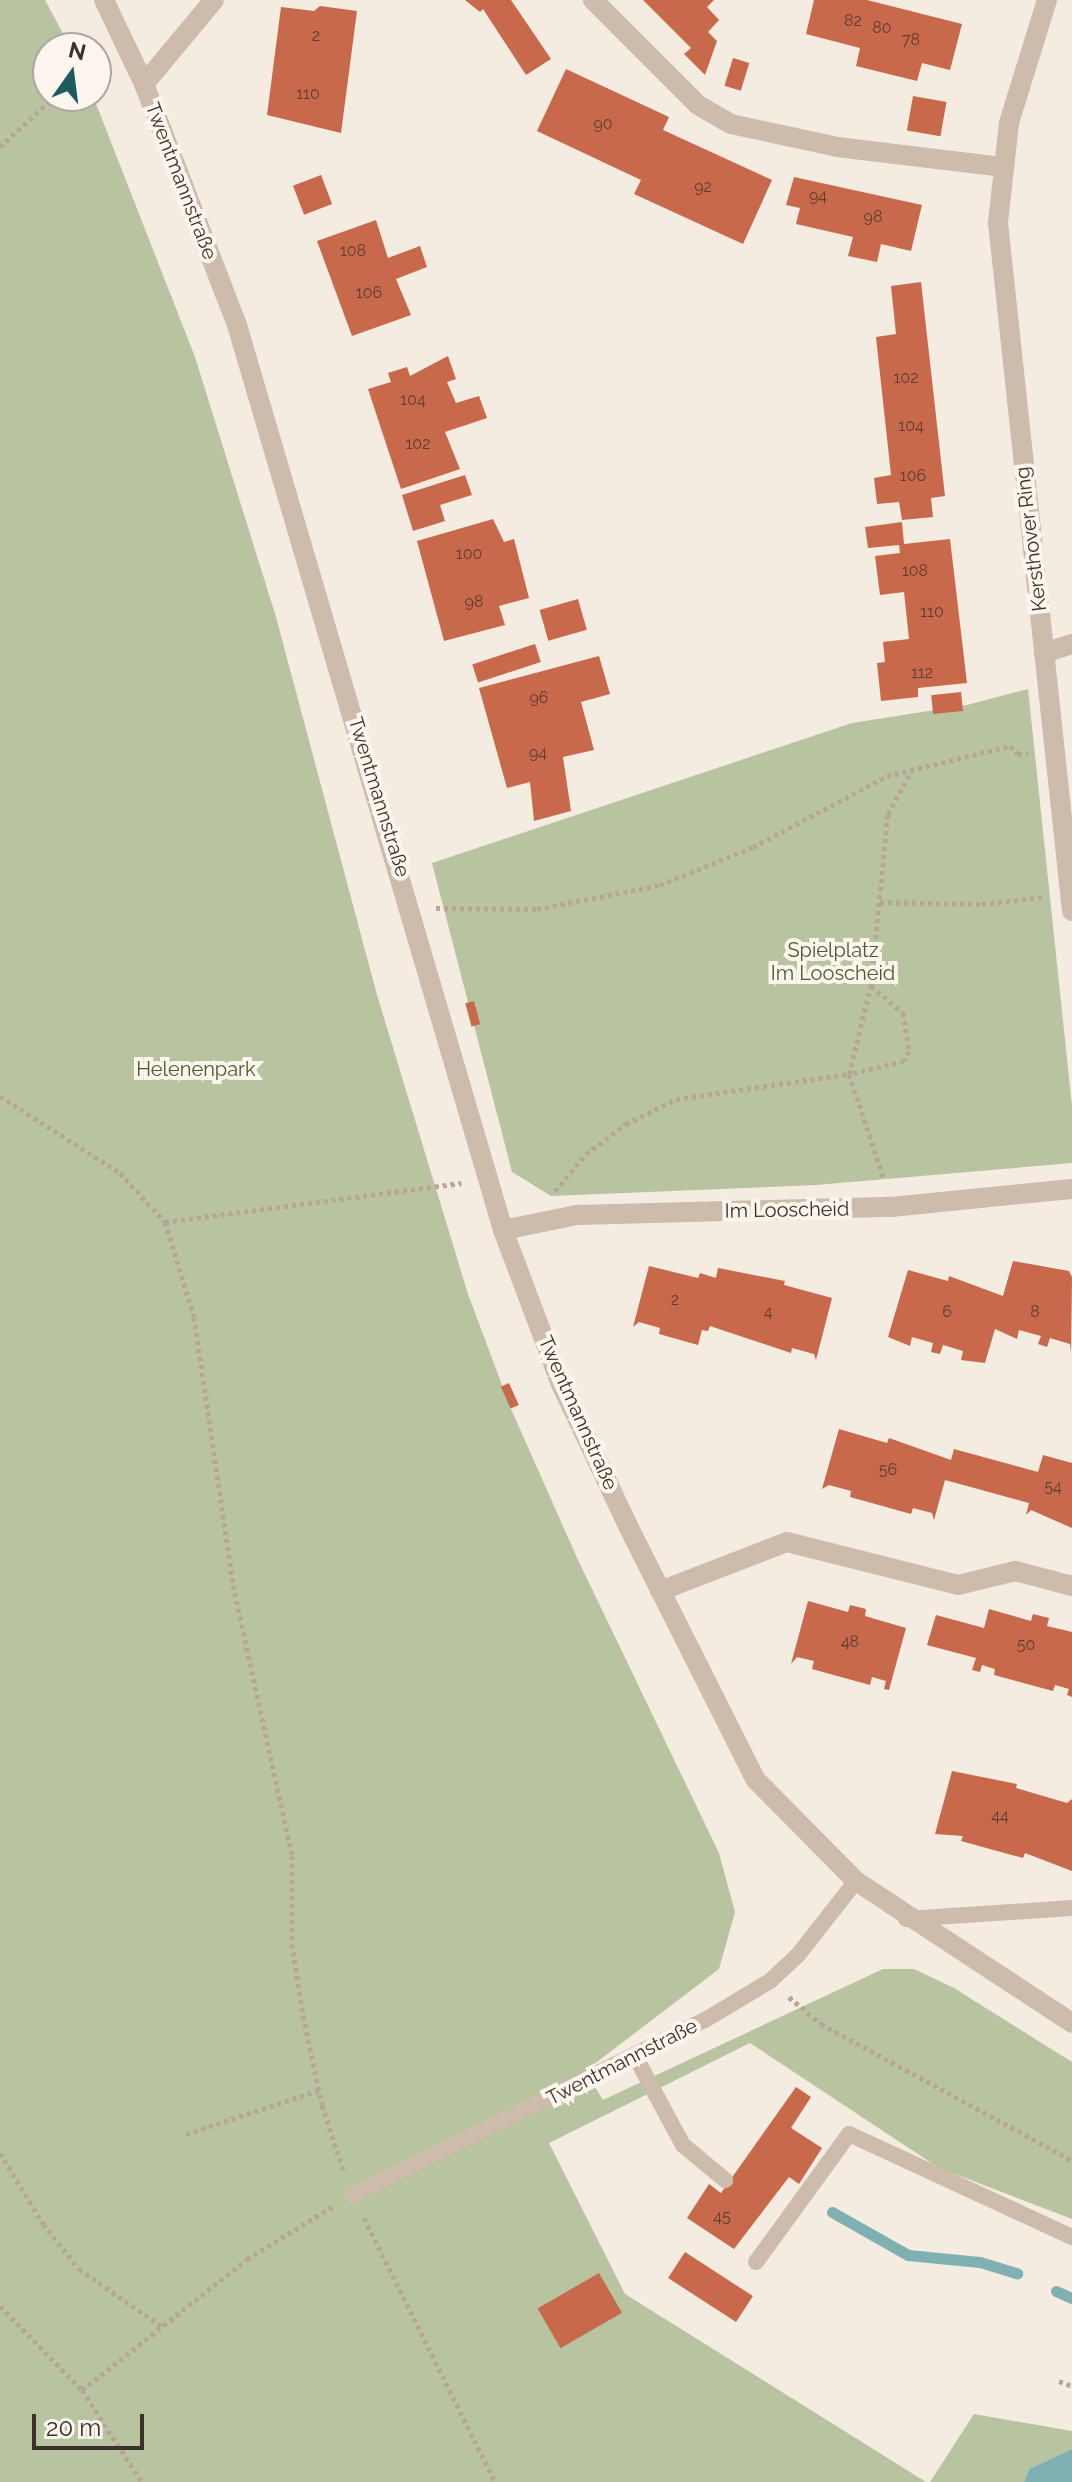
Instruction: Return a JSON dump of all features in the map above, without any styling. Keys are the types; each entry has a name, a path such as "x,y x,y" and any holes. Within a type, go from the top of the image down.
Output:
{"street":[{"name":"Twentmannstraße","path":"104,0 144,84 237,325 413,908 503,1230 561,1384 660,1591 756,1780 856,1881 906,1919 1072,2023"},
{"path":"144,84 214,0"},
{"path":"593,0 698,105 731,124 851,150 1002,167"},
{"name":"Kersthover Ring","path":"1047,0 1009,123 998,223 1005,322 1071,902"},
{"path":"1044,653 1072,644"},
{"name":"Im Looscheid","path":"503,1230 530,1222 577,1215 891,1207 1072,1189"},
{"path":"660,1591 787,1542 958,1585 1015,1571 1072,1586"}],"lane":[{"name":"Twentmannstraße","path":"352,2195 635,2056 770,1981 798,1955 856,1881"},
{"path":"906,1919 1072,1908"},
{"path":"635,2056 683,2145 725,2180"},
{"path":"756,2262 849,2134 1072,2237"}],"path":[{"path":"0,147 38,112"},
{"path":"413,908 537,909 660,885 753,847 839,797 912,770 1010,746 1021,755 1053,751"},
{"path":"891,1207 875,1141 849,1074 871,986 888,814 912,770"},
{"path":"880,902 1071,902"},
{"path":"530,1222 586,1154 652,1109 708,1092 849,1074 904,1061 909,1051 903,1013 871,986"},
{"path":"0,1096 120,1173 165,1222 194,1317 233,1585 292,1856 292,1944 319,2090 345,2175"},
{"path":"165,1222 429,1190 486,1178"},
{"path":"770,1981 821,2024 1072,2160"},
{"path":"186,2134 319,2090"},
{"path":"0,2153 79,2269 161,2326"},
{"path":"82,2390 247,2259 352,2195 495,2482"},
{"path":"0,2306 82,2390 142,2482"},
{"path":"1059,2381 1072,2386"}],"green space":[{"name":"Helenenpark","path":"0,0 45,0 62,32 32,32 32,112 99,112 195,357 276,617 377,995 468,1294 511,1409 578,1560 719,1853 735,1912 719,1969 585,2071 603,2100 883,1969 914,1969 954,1988 1072,2062 1072,2219 939,2168 750,2043 549,2143 625,2294 926,2482 0,2482"},
{"name":"Spielplatz Im Looscheid","path":"1028,689 1072,1106 1072,1163 816,1185 551,1196 512,1172 432,863 852,723 967,705"},
{"path":"974,2414 1072,2431 1072,2449 1029,2469 1024,2482 930,2482"}],"water":[{"path":"1072,2449 1072,2482 1024,2482 1029,2469"}],"building":[{"path":"465,0 511,0 551,59 526,75 483,9 480,12"},
{"path":"643,0 714,0 707,7 719,20 708,32 717,41 705,75 684,54 691,48"},
{"path":"814,0 867,0 962,24 950,70 922,63 917,81 856,66 860,48 806,34"},
{"path":"320,6 357,11 341,133 267,115 281,7 314,11"},
{"path":"733,58 749,63 741,91 725,86"},
{"path":"566,69 669,117 663,130 772,180 743,244 634,194 641,180 537,131"},
{"path":"913,96 946,102 940,136 907,130"},
{"path":"321,175 332,204 304,215 293,186"},
{"path":"794,177 922,205 911,251 881,244 877,262 848,256 853,237 796,224 800,208 786,205"},
{"path":"376,220 388,258 420,246 427,267 396,279 411,315 352,336 317,241"},
{"path":"921,282 945,496 931,498 933,517 902,520 899,502 877,504 874,478 891,475 876,337 896,334 891,286"},
{"path":"448,356 456,379 447,382 456,403 479,396 487,418 445,432 460,469 401,489 368,389 391,382 388,373 407,367 410,376"},
{"path":"465,475 472,495 440,505 445,521 413,531 402,495"},
{"path":"493,519 504,542 514,539 529,598 499,606 505,625 444,641 417,541"},
{"path":"902,522 904,544 950,539 967,683 918,688 918,697 881,701 877,663 885,662 883,642 909,639 904,592 880,595 875,556 900,553 899,545 868,548 865,527"},
{"path":"578,599 587,630 548,641 540,610"},
{"path":"535,644 541,662 478,682 472,664"},
{"path":"599,656 610,694 581,702 594,750 563,757 571,811 534,821 530,782 507,788 479,688"},
{"path":"961,692 963,711 933,714 931,695"},
{"path":"474,1001 480,1024 472,1027 465,1003"},
{"path":"1013,1261 1069,1271 1072,1277 1071,1353 1070,1344 1050,1338 1047,1347 1038,1344 1041,1336 1019,1330 1017,1339 995,1329 985,1363 961,1360 963,1351 943,1345 940,1354 931,1352 933,1343 912,1337 910,1346 888,1337 908,1270 948,1281 949,1276 1003,1296"},
{"path":"649,1266 698,1278 700,1273 716,1278 718,1268 785,1281 784,1285 832,1298 816,1360 814,1354 792,1348 791,1353 710,1326 708,1331 702,1330 698,1345 659,1334 660,1328 639,1322 633,1327"},
{"path":"509,1383 519,1405 511,1409 501,1387"},
{"path":"839,1429 887,1443 889,1438 951,1460 954,1449 1038,1472 1043,1455 1072,1463 1072,1528 1031,1510 1026,1515 1029,1503 945,1480 934,1520 932,1513 913,1508 911,1514 850,1497 851,1491 829,1485 822,1489"},
{"path":"808,1601 848,1612 850,1605 866,1609 865,1616 906,1628 889,1690 884,1689 886,1681 872,1677 870,1685 812,1669 814,1661 797,1657 791,1664"},
{"path":"989,1609 1031,1621 1033,1614 1049,1618 1047,1626 1072,1632 1072,1697 1067,1695 1069,1689 1055,1685 1053,1691 994,1675 995,1669 982,1665 980,1672 972,1670 976,1658 927,1645 936,1615 984,1628"},
{"path":"952,1771 1017,1784 1016,1788 1067,1803 1072,1799 1072,1871 1025,1853 1023,1858 961,1841 963,1836 935,1834"},
{"path":"796,2087 811,2097 791,2128 822,2148 799,2184 789,2177 734,2249 687,2218 709,2184 721,2193"},
{"path":"685,2252 753,2296 736,2322 668,2278"},
{"path":"599,2273 622,2313 561,2348 538,2308"}],"waterway":[{"path":"832,2212 908,2255 980,2262 1017,2273"},
{"path":"1056,2291 1072,2298"}]}
